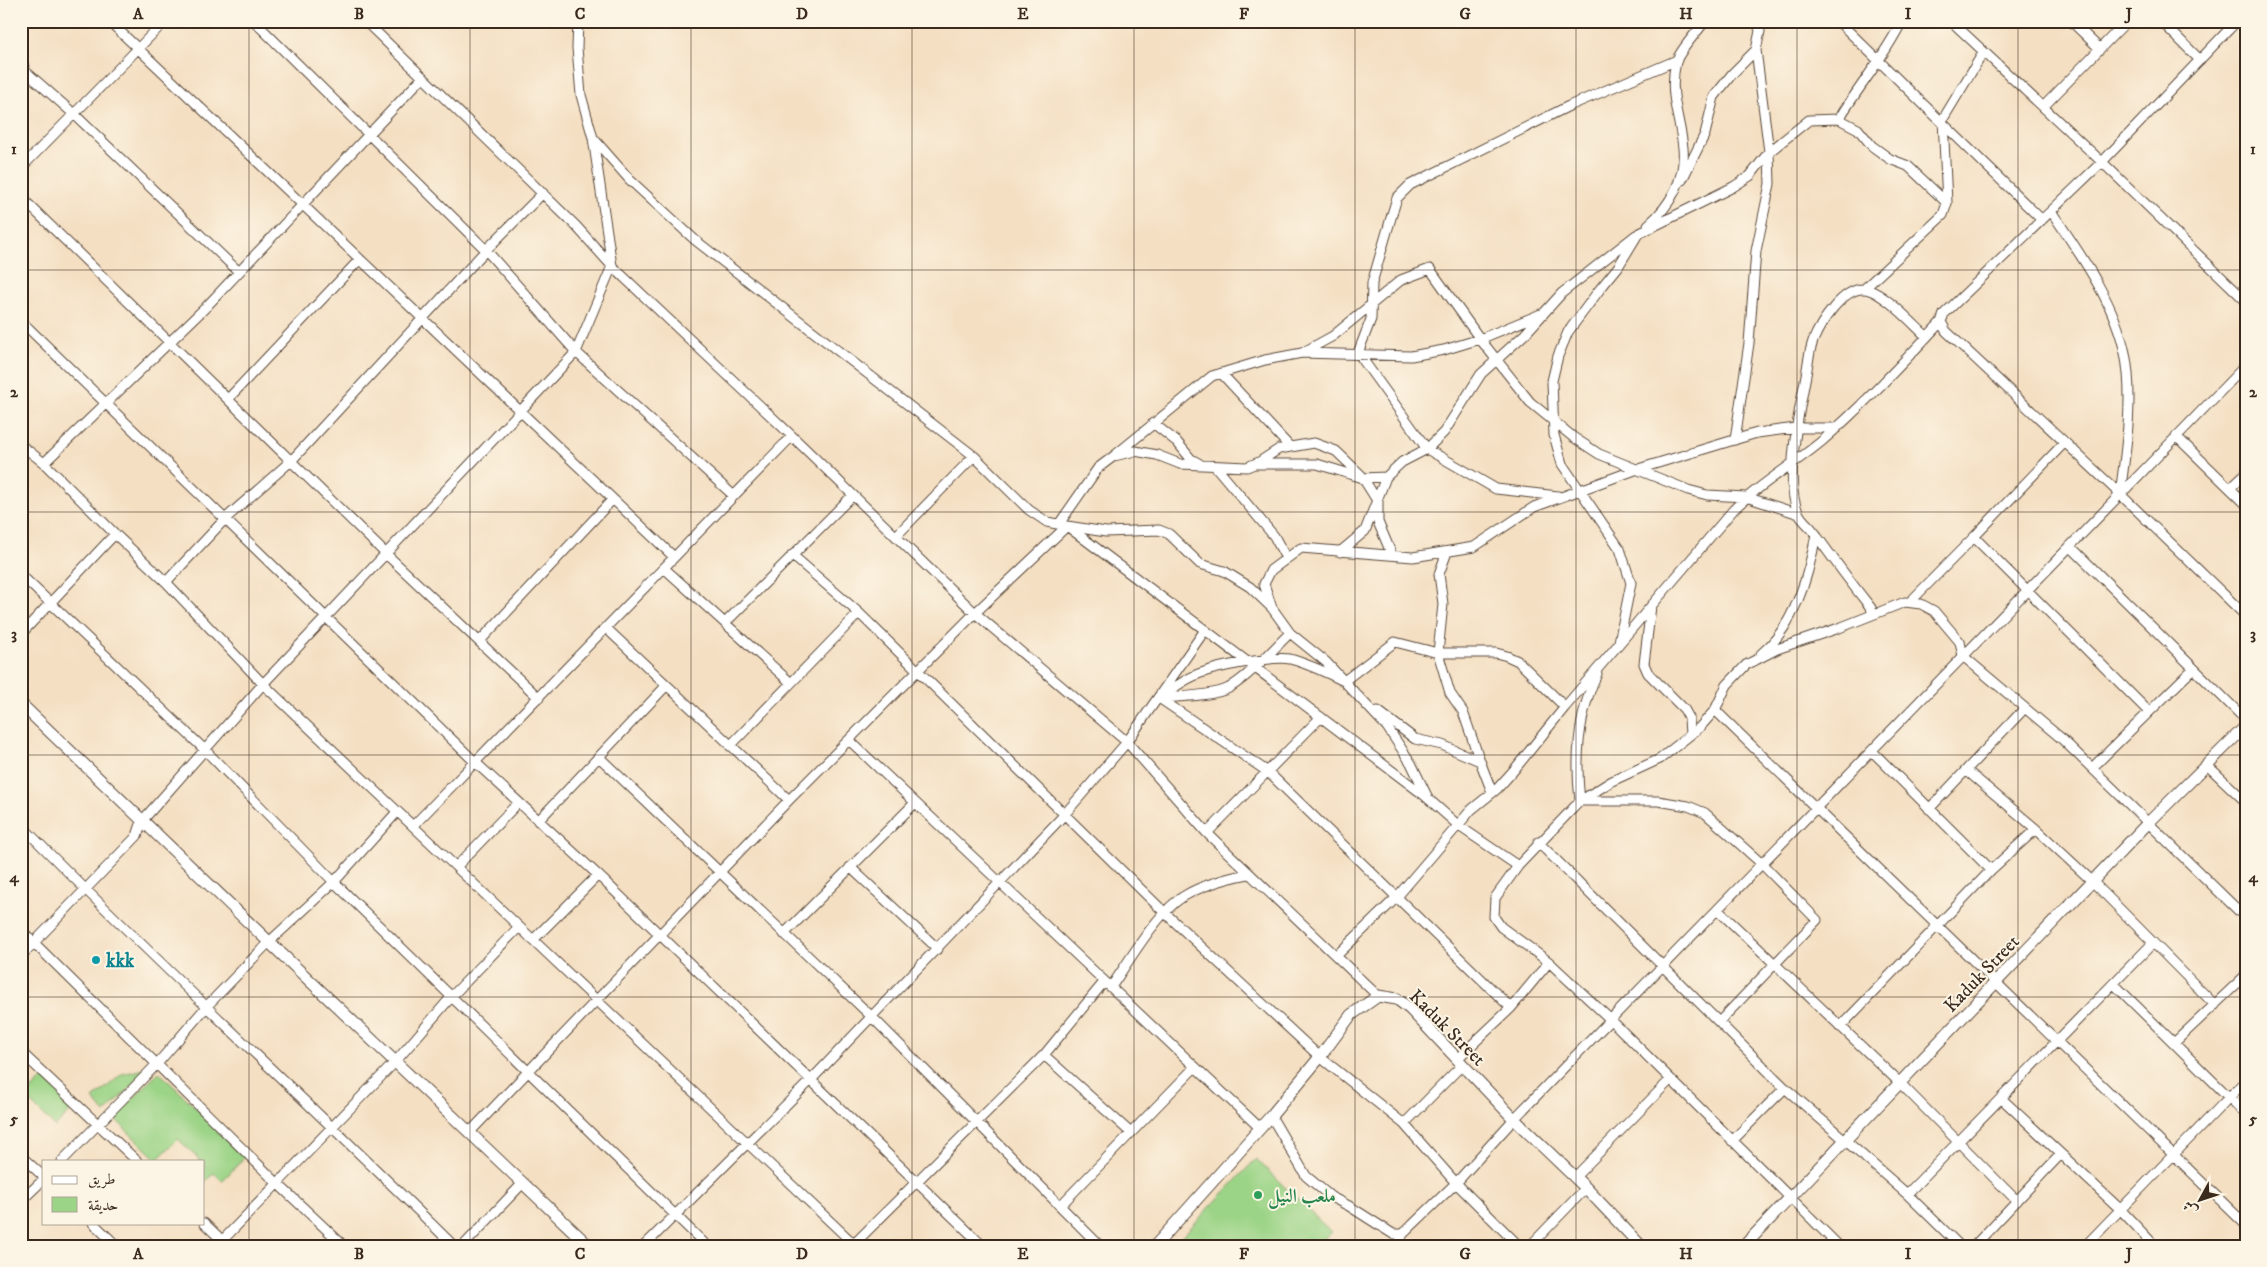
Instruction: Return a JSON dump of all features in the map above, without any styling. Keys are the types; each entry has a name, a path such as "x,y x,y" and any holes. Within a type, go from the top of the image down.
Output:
{"street":[{"path":"109,21 425,319 520,413 674,557"},
{"path":"21,168 165,21"},
{"path":"254,21 486,250 576,352 734,496"},
{"path":"366,21 543,193 612,266 975,613 1127,742 1207,833 1378,996"},
{"path":"21,956 137,836 142,821 263,684 576,352 612,266 593,138 581,95 577,48 578,21"},
{"path":"1680,185 1684,150 1672,92 1677,60 1705,21"},
{"path":"1735,440 1749,343 1756,251 1770,184 1769,152 1756,50 1760,31 1757,21"},
{"path":"1838,21 2042,220"},
{"path":"1838,119 1859,86 1889,47 1902,21"},
{"path":"1951,21 1983,53 2102,162 2246,301"},
{"path":"2071,21 2100,49"},
{"path":"2043,107 2127,21"},
{"path":"2161,21 2200,60"},
{"path":"1336,956 1396,898 1460,826 1470,810 1514,770 1565,706 1723,521 1746,497 1837,428 1928,337 1941,322 1944,314 2102,162 2237,21"},
{"path":"1340,552 1365,531 1378,502 1386,477 1402,462 1427,449 1444,432 1481,374 1562,293 1657,217 1680,185 1705,134 1714,97 1732,74 1756,50"},
{"path":"1873,614 1871,608 1842,573 1816,534 1799,514 1792,474 1796,428 1812,344 1821,325 1838,303 1850,292 1864,289 1943,215 1948,204 1943,119 1983,53"},
{"path":"21,57 23,73 74,114 239,272"},
{"path":"1358,353 1371,319 1372,283 1393,211 1398,198 1410,185 1569,106 1677,60"},
{"path":"44,463 171,342 423,77"},
{"path":"1618,644 1631,583 1620,549 1562,464 1554,435 1552,381 1558,356 1568,332 1618,267 1638,234 1733,187 1750,176 1769,152 1809,120 1838,119 1858,129 1872,146 1890,159 1908,166 1948,204"},
{"path":"593,138 630,180 695,240 974,456 1029,510 1047,522 1106,532 1159,530 1168,534 1200,564 1224,571 1250,587 1272,608 1290,632 1326,662 1387,727 1411,763 1428,798"},
{"path":"166,582 225,519 292,460 425,319 486,250 543,193"},
{"path":"21,197 385,553 539,698"},
{"path":"2051,211 2089,268 2111,313 2125,352 2128,385 2127,446 2120,494"},
{"path":"228,399 360,259"},
{"path":"1302,353 1333,336 1400,280 1430,269 1480,339 1530,402 1554,422 1599,454 1688,490 1707,495 1746,497 1799,514"},
{"path":"1864,289 1881,296 1928,337"},
{"path":"470,1132 789,800 1063,525 1098,468 1212,376 1265,360 1302,353 1358,353 1411,356 1444,350 1480,339 1544,313"},
{"path":"21,321 325,618 475,762 598,875 658,935 983,1246"},
{"path":"1941,322 1946,331 2244,612"},
{"path":"1358,353 1427,449 1496,489 1561,496"},
{"path":"1398,1246 1403,1234 1456,1183 1514,1119 2246,365"},
{"path":"1221,373 1290,447"},
{"path":"1153,423 1178,442 1191,458 1202,465"},
{"path":"1272,608 1264,584 1271,570 1301,548 1322,548 1340,552 1413,557 1474,547 1534,507 1635,470 1757,433 1796,428 1837,428"},
{"path":"413,826 792,436"},
{"path":"2176,436 2246,504"},
{"path":"1910,602 2065,442"},
{"path":"1114,456 1135,451 1157,455 1180,464 1247,467 1279,449 1314,443 1336,451 1363,478 1378,502 1378,522 1392,555"},
{"path":"21,445 44,463 166,582 263,684 854,1245 1044,1054 1104,982 1111,987"},
{"path":"896,536 974,456"},
{"path":"1253,464 1317,464 1363,478 1386,477"},
{"path":"1215,466 1274,536 1286,558"},
{"path":"2230,488 2246,473"},
{"path":"725,623 853,495"},
{"path":"480,641 613,499"},
{"path":"1063,525 1428,798 1460,826 1518,866"},
{"path":"21,634 52,604 115,534"},
{"path":"1816,534 1807,574 1796,604 1780,634 1764,652 1746,665 1727,685 1715,710 1690,735 1660,759 1612,782 1580,801 1538,842 1495,898 1494,917 1500,927 1549,962 1611,1020 1839,1246"},
{"path":"1974,537 2149,712"},
{"path":"2070,546 2246,720"},
{"path":"1447,552 1439,574 1443,604 1438,653 1450,693 1463,712 1492,792"},
{"path":"792,555 859,613 1164,912 1320,1057 1404,1124 1456,1183 1519,1246"},
{"path":"664,568 791,683"},
{"path":"21,575 205,750 334,882 707,1246"},
{"path":"1746,665 1777,649 1906,602 1921,604 1934,611 1960,642 1963,656 2092,768 2147,824 2246,918"},
{"path":"1651,605 1644,664 1648,673 1684,709 1689,718 1690,735"},
{"path":"730,746 859,613"},
{"path":"606,628 789,800"},
{"path":"644,1246 811,1080 1064,815 1127,742 1205,630"},
{"path":"1159,698 1193,696 1228,689 1252,665 1262,660 1290,632"},
{"path":"1344,681 1395,642 1438,653 1496,653 1518,661 1565,706"},
{"path":"1262,660 1289,659 1320,669 1344,681"},
{"path":"1580,801 1577,769 1579,737 1587,699 1602,663"},
{"path":"1159,698 1176,686 1208,670 1252,665"},
{"path":"2092,768 2193,669"},
{"path":"538,821 666,686"},
{"path":"1159,698 1268,772 1511,1008"},
{"path":"1362,700 1415,739 1442,745 1480,761"},
{"path":"21,704 590,1246"},
{"path":"1929,809 2025,708"},
{"path":"1715,710 2246,1225"},
{"path":"1207,833 1321,717"},
{"name":"Kaduk Street","path":"1744,1246 2147,824 2246,726"},
{"path":"849,740 1260,1128"},
{"path":"1872,751 1992,870"},
{"path":"599,757 872,1017 1100,1246"},
{"path":"2207,765 2246,802"},
{"path":"1966,770 2036,829 2093,882 2214,1005"},
{"path":"1580,801 1658,801 1688,806 1706,813 1762,864 1817,920 1719,1022"},
{"path":"456,867 518,802"},
{"path":"784,934 915,803"},
{"path":"63,1160 157,1064 207,1006 269,942 334,882 397,812"},
{"path":"21,825 85,890 333,1126 454,1246"},
{"path":"1840,1027 1992,870 2036,829"},
{"path":"1538,842 1785,1088 1908,1194 1960,1246"},
{"path":"850,867 938,949"},
{"path":"1111,987 1164,912 1185,895 1228,878 1248,874"},
{"path":"533,940 598,875"},
{"path":"1718,910 1900,1083 1958,1144 2017,1201"},
{"path":"205,1224 222,1244 277,1183 396,1061 452,996 520,927"},
{"path":"21,930 277,1183 344,1246"},
{"path":"1908,1194 2153,943"},
{"path":"1404,1124 1459,1062 1511,1008 1549,962"},
{"path":"2174,1044 2246,975"},
{"path":"2114,984 2246,1114"},
{"name":"Kaduk Street","path":"1155,1246 1271,1116 1352,1015 1378,996 1397,999 1410,1008 1514,1119 1575,1177 1641,1246"},
{"path":"21,1052 137,1160"},
{"path":"1044,1054 1131,1133"},
{"path":"1060,1206 1195,1067"},
{"path":"1575,1177 1670,1080"},
{"path":"2085,1246 2246,1080"},
{"path":"1732,1141 1785,1088"},
{"path":"2002,1099 2120,1209 2155,1246"},
{"path":"1271,1116 1306,1176 1331,1198 1349,1206 1393,1234 1403,1234"},
{"path":"1974,1246 2061,1154"},
{"path":"21,1156 42,1176"},
{"path":"21,1202 42,1180"},
{"path":"463,1246 523,1182"},
{"path":"1530,1246 1586,1188"},
{"path":"94,1224 117,1246"}],"green space":[{"path":"149,1068 105,1113 93,1099 122,1074"},
{"path":"159,1072 246,1156 222,1181 214,1173 205,1182 205,1160 198,1160 178,1139 157,1160 114,1118"},
{"path":"44,1077 76,1106 55,1127 25,1097"},
{"name":"ملعب النيل","path":"1256,1159 1331,1232 1317,1246 1173,1246"}],"place":[{"name":"kkk","path":"96,960"},
{"name":"ملعب النيل","path":"1258,1195"}]}
